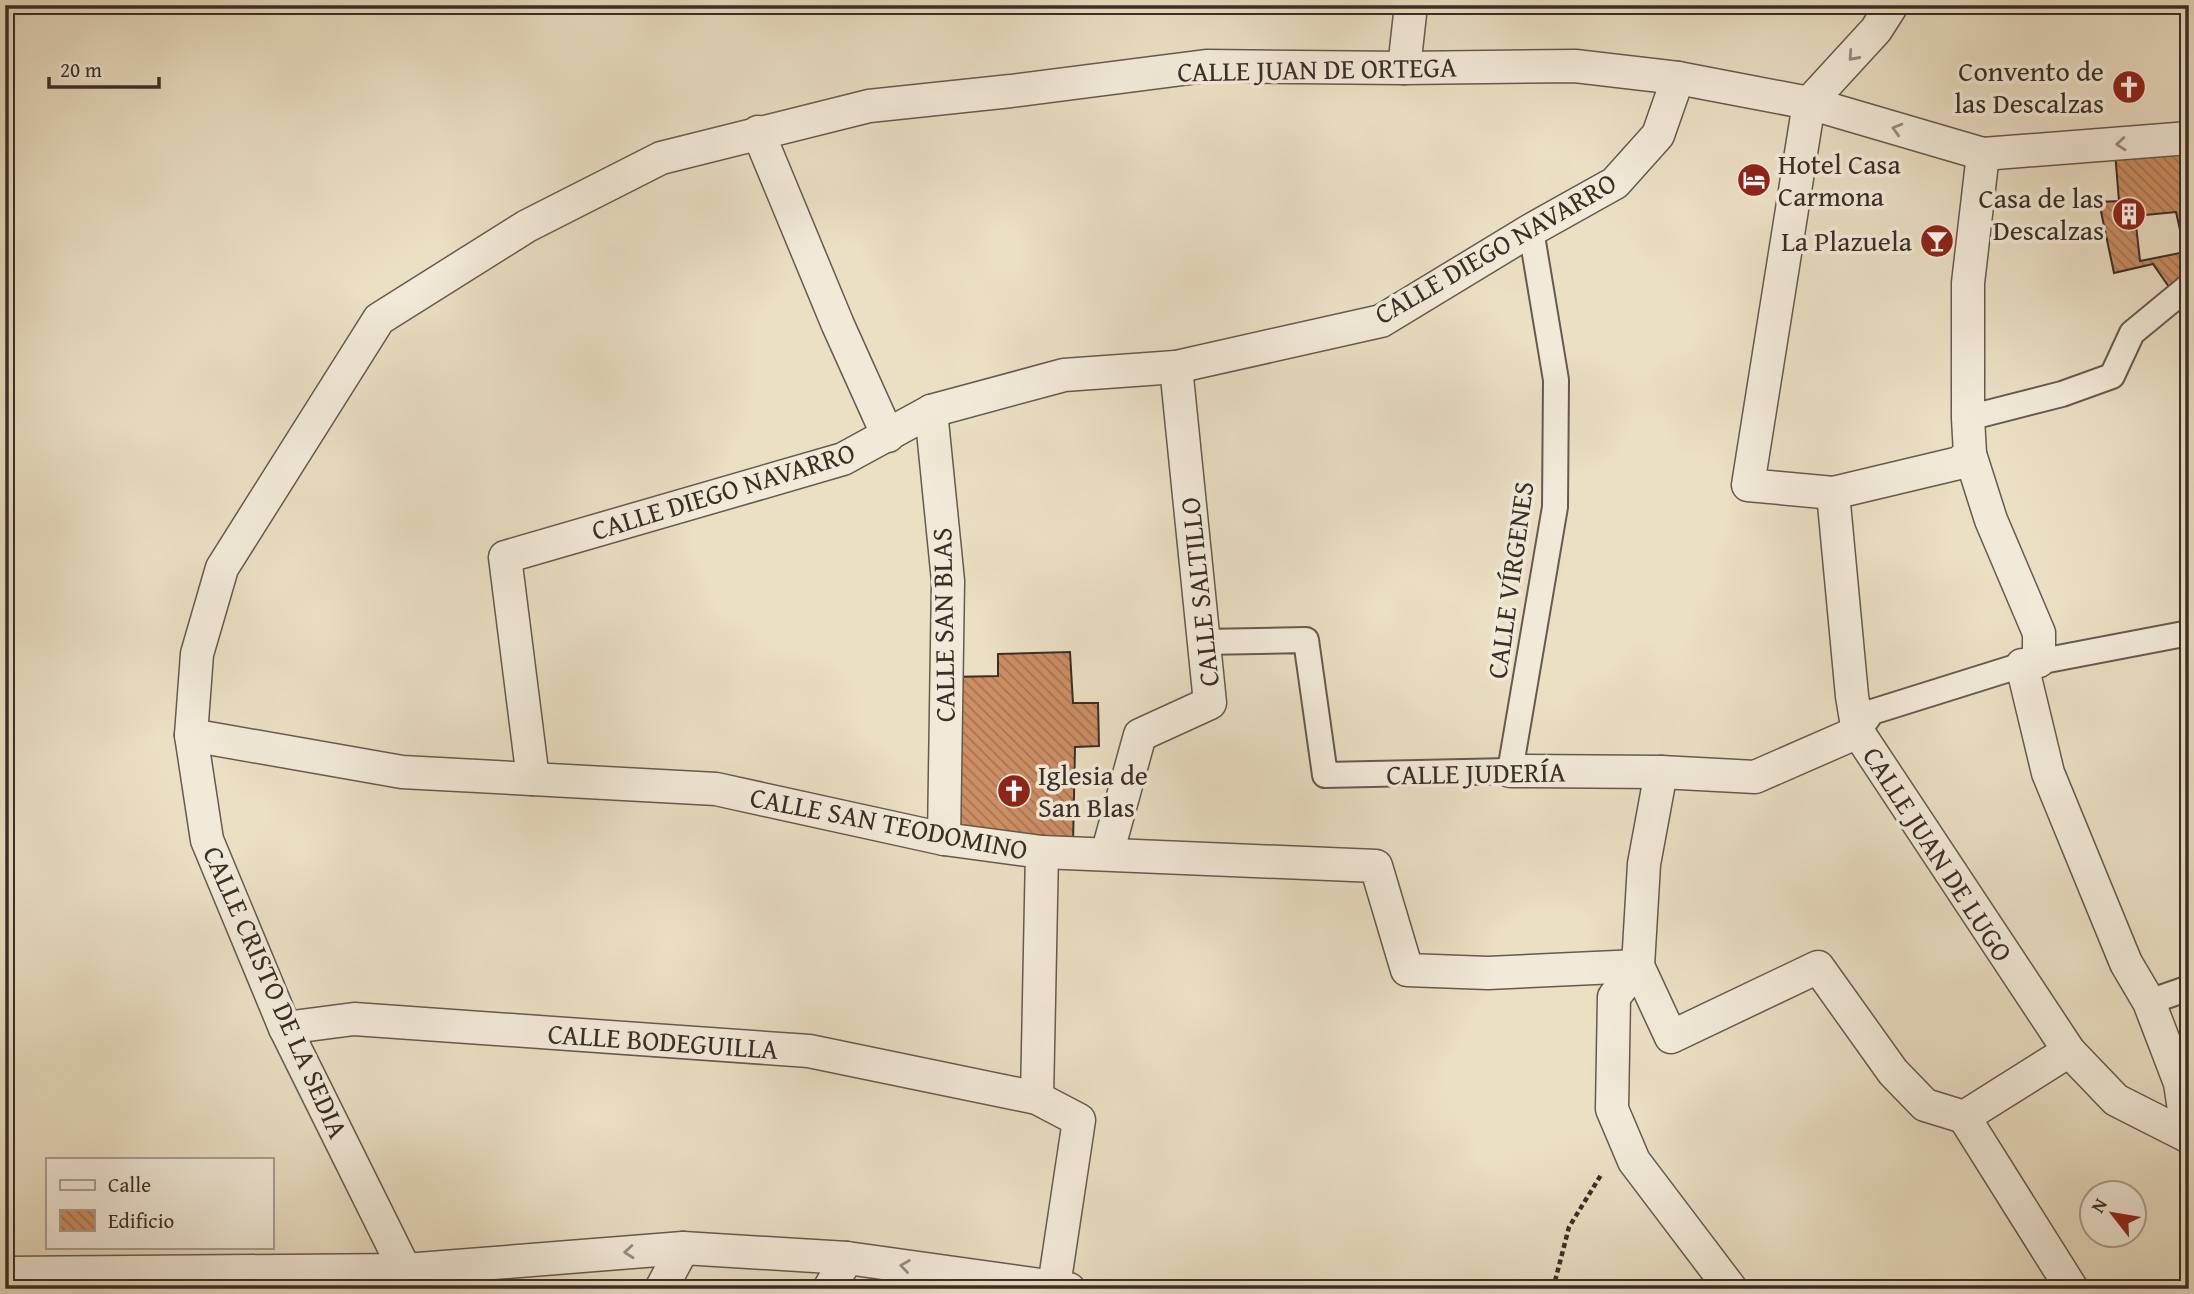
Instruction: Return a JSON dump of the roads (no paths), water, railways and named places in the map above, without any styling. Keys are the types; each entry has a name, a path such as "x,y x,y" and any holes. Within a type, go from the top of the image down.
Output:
{"street":[{"path":"1404,68 1411,5"},
{"path":"1892,5 1876,30 1809,103 1748,485 1833,493 1959,463 1970,454"},
{"name":"CALLE JUAN DE ORTEGA","path":"661,158 869,106 1206,66 1575,66 1678,78 1809,103 1983,154"},
{"name":"CALLE DIEGO NAVARRO","path":"533,779 505,557 844,459 931,411 1064,375 1177,367 1381,321 1531,230 1615,183 1658,135 1678,78"},
{"path":"758,132 838,325 888,436"},
{"path":"2188,1137 2180,1083 2149,1002 2126,963 2048,773 2030,663 2039,633 1991,520 1970,454 1968,283 1983,154 2189,138"},
{"name":"CALLE CRISTO DE LA SEDIA","path":"398,1279 285,1028 207,840 191,735 197,654 222,568 379,320 527,226 661,158"},
{"name":"CALLE VÍRGENES","path":"1510,771 1555,507 1556,380 1531,230"},
{"path":"1968,418 2062,394 2112,376 2132,333 2189,286"},
{"name":"CALLE SALTILLO","path":"1107,854 1140,735 1210,703 1177,367"},
{"name":"CALLE SAN BLAS","path":"931,411 948,581 944,839"},
{"name":"CALLE JUAN DE LUGO","path":"1833,493 1852,696 1858,732 2069,1051 2116,1100 2188,1137"},
{"path":"1858,732 1872,712 2030,663 2189,633"},
{"name":"CALLE JUDERÍA","path":"1203,642 1306,640 1325,775 1510,771 1661,772 1755,777 1858,732"},
{"name":"CALLE SAN TEODOMINO","path":"191,735 402,772 716,789 944,839 1042,852 1376,866 1407,970 1488,973 1638,966"},
{"path":"1661,772 1643,864 1638,966 1671,1037 1818,967 1893,1072 1925,1105 1964,1117 2072,1289"},
{"path":"1037,1098 1042,852"},
{"path":"1638,966 1614,997 1612,1109 1634,1161 1731,1289"},
{"path":"2149,1002 2189,988"},
{"name":"CALLE BODEGUILLA","path":"285,1028 354,1019 809,1051 1037,1098 1079,1119 1062,1287"},
{"path":"1964,1117 2069,1051"},
{"path":"661,1289 683,1248"},
{"path":"5,1273 398,1279 683,1248 847,1258 1062,1287"},
{"path":"829,1289 847,1258"}],"place":[{"name":"Convento de las Descalzas","path":"2129,87"},
{"name":"Hotel Casa Carmona","path":"1754,180"},
{"name":"Casa de las Descalzas","path":"2129,214"},
{"name":"La Plazuela","path":"1937,241"},
{"name":"Iglesia de San Blas","path":"1014,791"}]}
